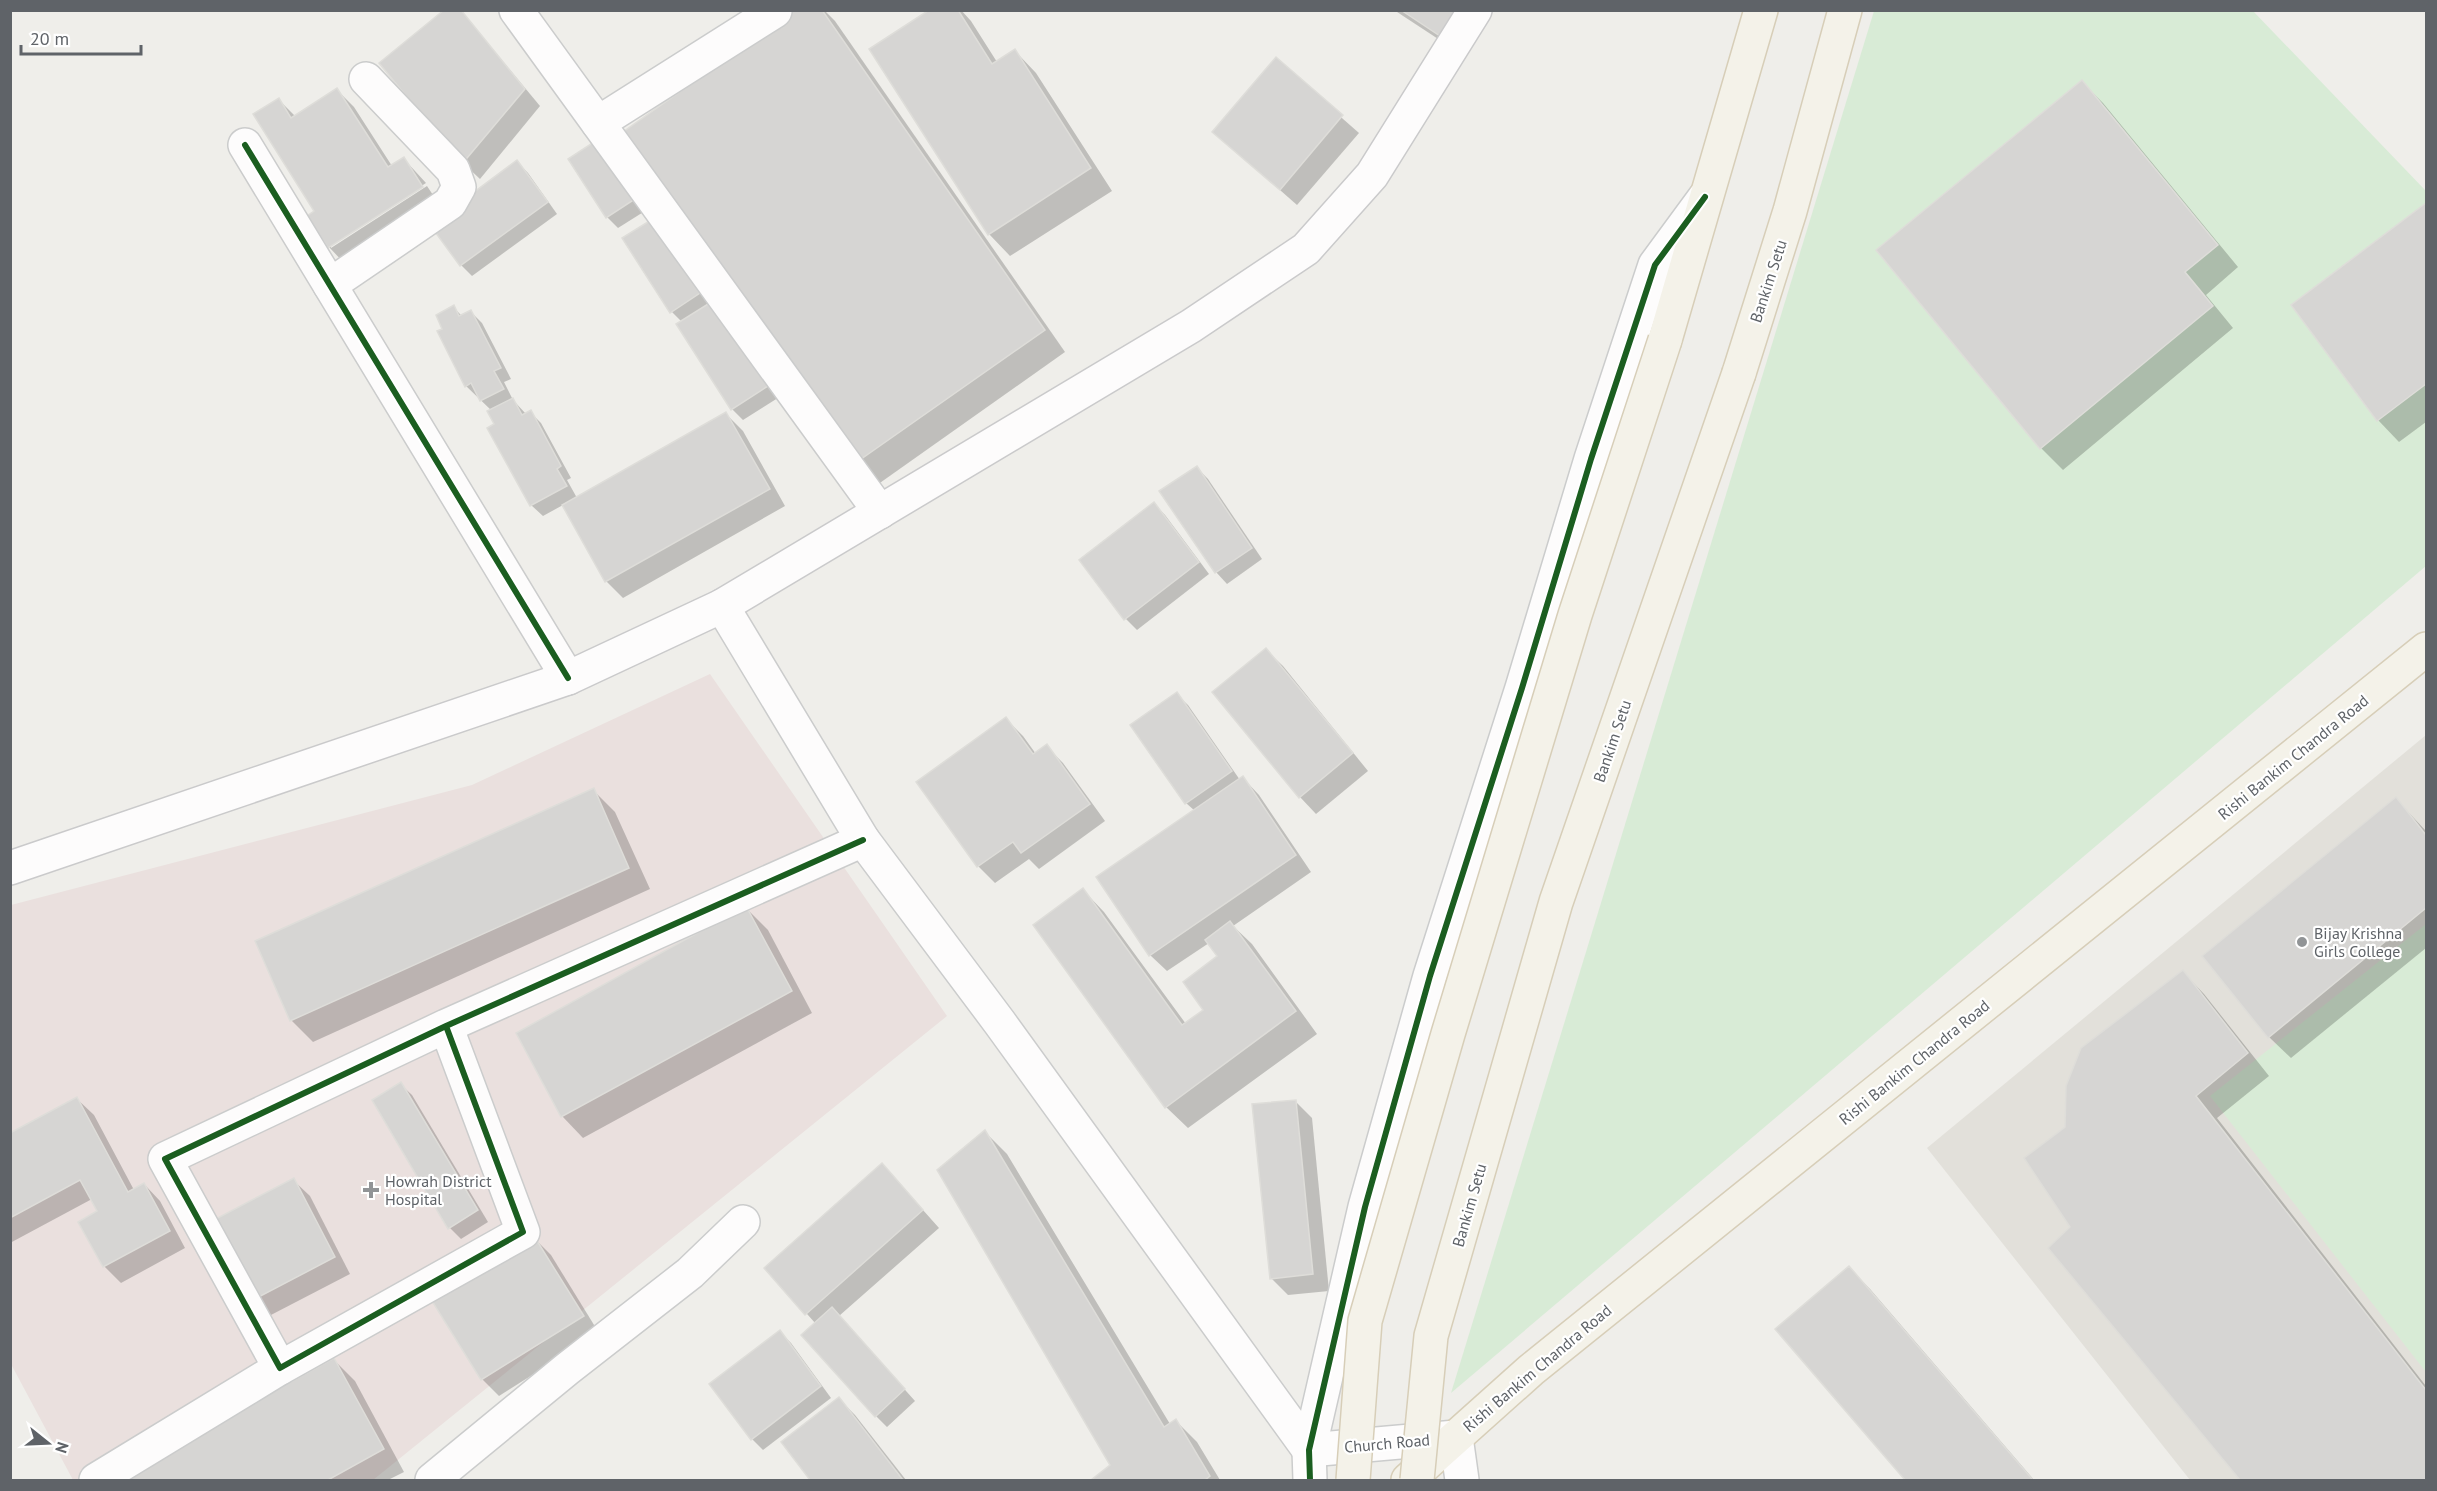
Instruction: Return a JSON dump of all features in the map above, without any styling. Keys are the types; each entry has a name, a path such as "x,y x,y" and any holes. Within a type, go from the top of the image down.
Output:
{"main road":[{"path":"1353,1480 1365,1321 1448,1034 1572,626 1665,340 1761,10"},
{"name":"Bankim Setu","path":"1417,1480 1431,1336 1556,902 1739,373 1790,212 1845,10"},
{"name":"Rishi Bankim Chandra Road","path":"1407,1480 1531,1370 2427,649"}],"street":[{"path":"516,10 880,512"},
{"path":"10,868 568,678 722,606 1191,326 1306,249 1372,175 1475,10"},
{"path":"598,123 775,11"},
{"path":"330,285 450,203 459,187 453,170 366,79"},
{"path":"245,145 568,678"},
{"path":"1310,1465 1365,1207 1431,976 1591,459 1655,266 1705,197"},
{"path":"722,606 863,840 1000,1023 1310,1465"},
{"path":"280,1368 165,1159 446,1026 863,840"},
{"path":"96,1480 280,1368 523,1232 446,1026"},
{"path":"432,1480 690,1273 743,1222"},
{"path":"1456,1437 1462,1480"},
{"name":"Church Road","path":"1310,1465 1456,1437"}],"shaded area":[{"name":"Howrah District Hospital","path":"710,674 947,1016 373,1480 73,1480 11,1364 11,905 472,785"},
{"name":"Bijay Krishna Girls College","path":"2426,735 2426,1480 2190,1480 1927,1148"}],"green space":[{"path":"1874,11 2253,11 2426,191 2426,566 1451,1393"},
{"path":"2426,924 2426,1372 2210,1096"}],"building":[{"path":"444,10 461,10 525,89 462,164 379,63"},
{"path":"795,10 822,10 1045,330 854,464 623,132"},
{"path":"929,10 958,10 992,64 1015,49 1091,168 988,235 869,49"},
{"path":"1401,10 1457,10 1440,36"},
{"path":"1276,57 1343,115 1280,190 1212,132"},
{"path":"2082,80 2218,245 2185,272 2213,306 2040,449 1876,250"},
{"path":"337,88 388,167 404,157 423,187 328,248 307,216 314,211 253,114 279,98 291,118"},
{"path":"597,140 635,199 606,218 568,159"},
{"path":"517,160 548,202 460,266 430,225"},
{"path":"2426,203 2426,384 2377,421 2291,305"},
{"path":"659,215 706,289 670,313 622,238"},
{"path":"716,299 771,384 731,410 676,324"},
{"path":"454,305 459,316 471,310 501,368 494,371 504,389 480,401 471,383 465,387 437,331 442,329 436,315"},
{"path":"513,398 522,415 531,410 561,466 557,469 567,486 530,506 487,428 494,424 487,411"},
{"path":"726,412 770,489 605,582 562,505"},
{"path":"1197,466 1252,548 1215,573 1159,491"},
{"path":"1154,502 1199,562 1124,620 1079,560"},
{"path":"1266,648 1353,753 1299,798 1212,692"},
{"path":"1177,692 1232,771 1185,804 1130,725"},
{"path":"1006,717 1033,754 1047,744 1090,804 1021,853 1013,842 977,867 916,782"},
{"path":"1243,776 1296,855 1149,956 1096,877"},
{"path":"594,788 629,868 290,1021 255,941"},
{"path":"2396,797 2426,835 2426,908 2268,1038 2202,956"},
{"path":"1083,888 1182,1025 1203,1010 1183,982 1217,956 1205,940 1230,921 1296,1011 1165,1108 1033,925"},
{"path":"746,906 792,991 561,1117 516,1033"},
{"path":"2183,970 2248,1053 2196,1096 2426,1390 2426,1480 2240,1480 2048,1248 2070,1227 2024,1158 2065,1127 2066,1086 2081,1048"},
{"path":"401,1082 478,1210 448,1229 372,1100"},
{"path":"77,1097 128,1192 144,1183 170,1231 103,1267 78,1222 97,1211 80,1180 10,1218 10,1133"},
{"path":"1296,1100 1313,1274 1270,1279 1252,1104"},
{"path":"985,1130 1164,1427 1176,1419 1210,1476 1205,1480 1091,1480 1110,1465 937,1170"},
{"path":"882,1163 923,1210 805,1315 764,1268"},
{"path":"294,1178 335,1257 251,1301 210,1222"},
{"path":"534,1236 584,1316 481,1380 432,1301"},
{"path":"1849,1266 2033,1480 1905,1480 1775,1329"},
{"path":"832,1307 905,1389 875,1417 801,1335"},
{"path":"780,1330 821,1386 751,1440 709,1384"},
{"path":"334,1358 384,1449 328,1480 112,1480"},
{"path":"839,1397 903,1480 810,1480 781,1442"}],"cycle path":[{"path":"245,145 568,678"},
{"path":"1310,1480 1309,1450 1365,1207 1430,976 1522,688 1591,459 1655,265 1705,197"},
{"path":"446,1026 523,1232 280,1368 165,1159 446,1026 863,840"}],"place":[{"name":"Bijay Krishna Girls College","path":"2302,942"},
{"name":"Howrah District Hospital","path":"371,1190"}]}
